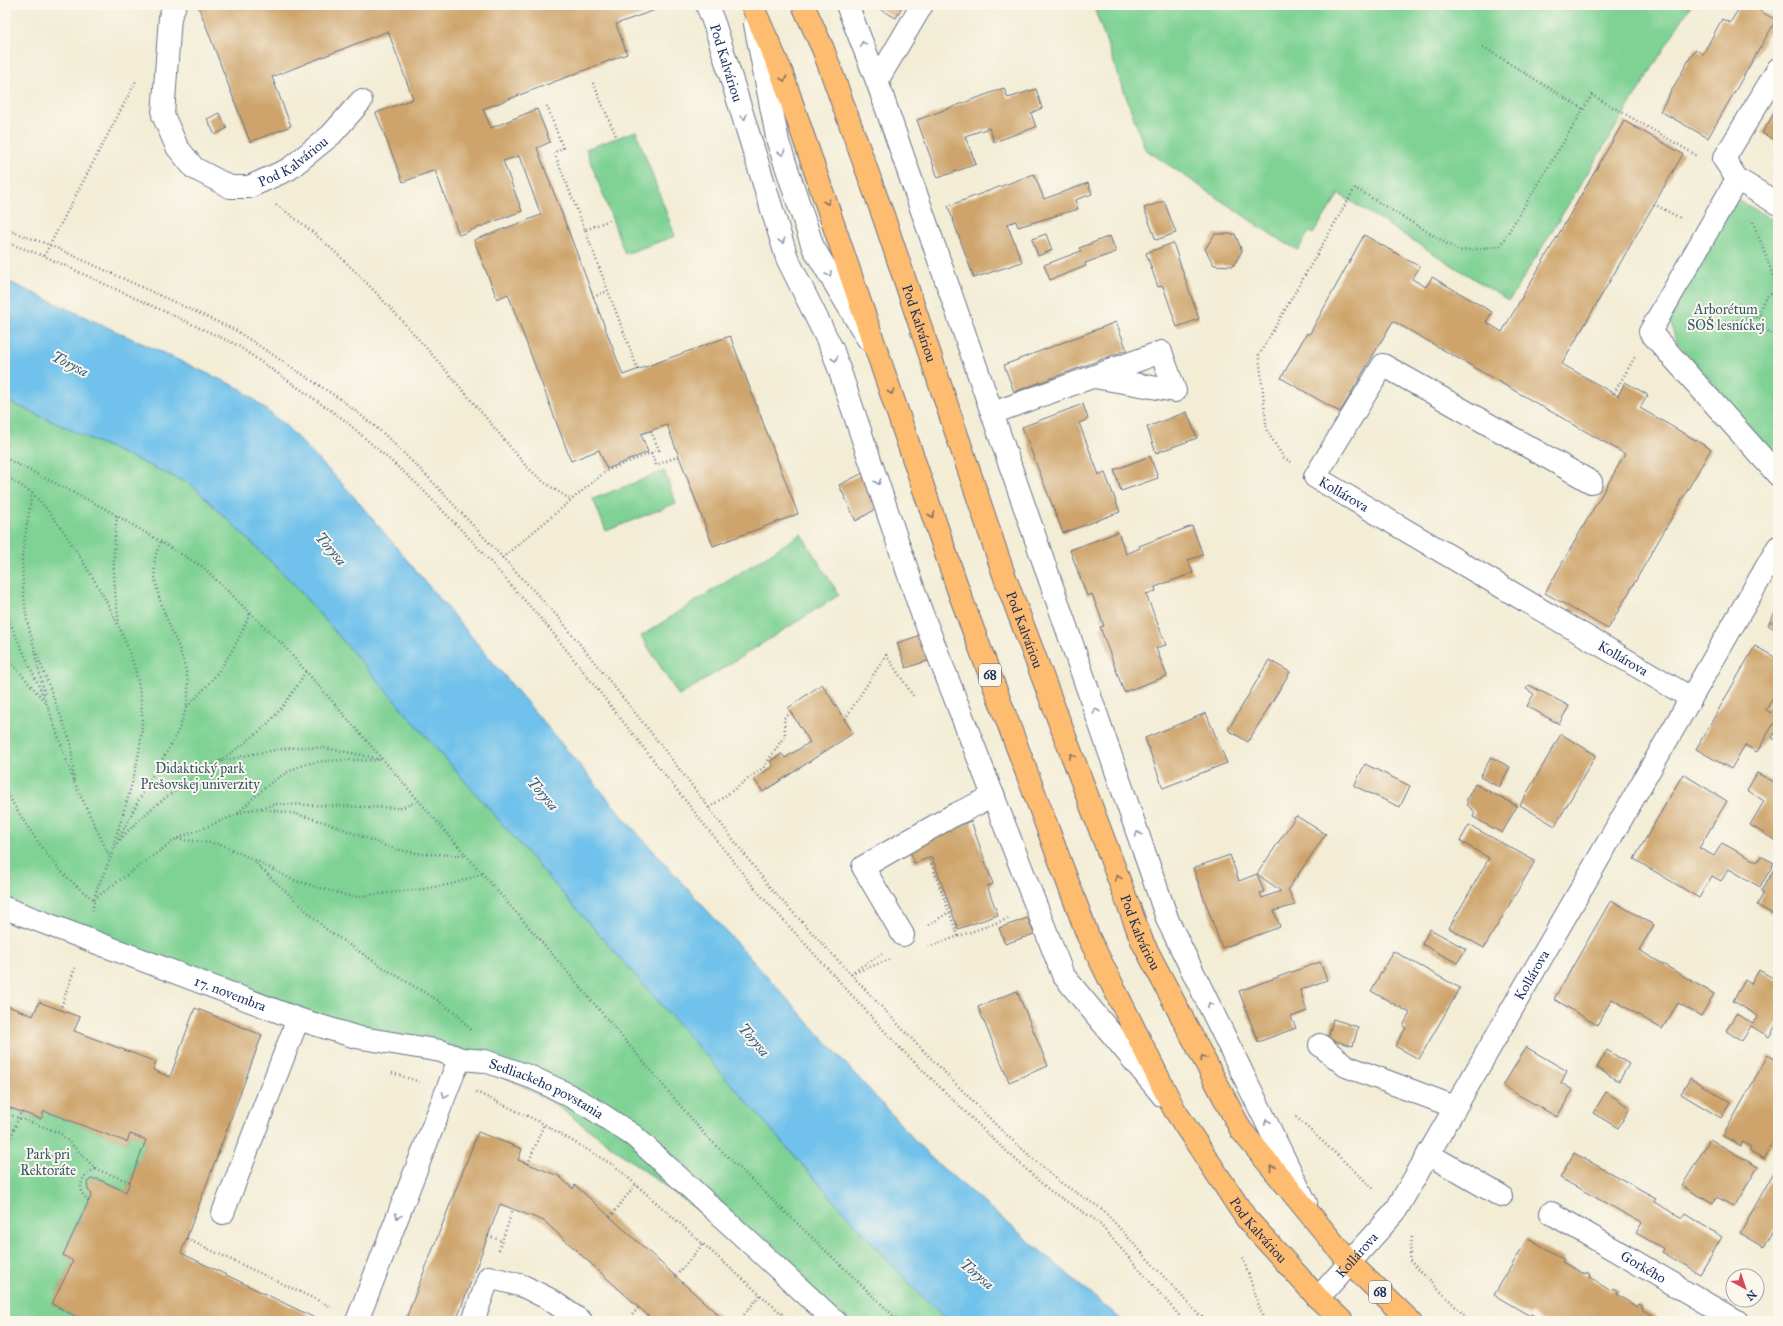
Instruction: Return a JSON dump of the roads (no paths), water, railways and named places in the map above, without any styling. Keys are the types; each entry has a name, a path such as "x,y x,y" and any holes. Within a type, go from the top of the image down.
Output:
{"main road":[{"name":"Pod Kalváriou","path":"752,5 781,71 960,595 1088,936 1174,1109 1246,1218 1318,1298 1342,1321"},
{"name":"Pod Kalváriou","path":"803,5 823,48 884,218 1004,575 1142,942 1241,1130 1350,1263 1410,1321"}],"street":[{"name":"Pod Kalváriou","path":"175,5 170,17 163,116 177,147 194,168 230,187 249,187 289,170 331,135 362,101"},
{"name":"Pod Kalváriou","path":"707,5 715,26 788,258 833,351 921,611 1063,975 1174,1109"},
{"name":"Pod Kalváriou","path":"847,5 878,81 1168,921 1254,1094 1314,1220"},
{"path":"878,81 922,5"},
{"path":"1778,69 1724,159 1737,179 1778,204"},
{"path":"1737,179 1650,332 1778,475"},
{"name":"Kollárova","path":"1591,482 1383,365 1315,477 1691,698"},
{"path":"993,413 1094,377"},
{"name":"Kollárova","path":"1318,1298 1395,1212 1778,547"},
{"path":"895,942 863,867 952,816 994,796"},
{"name":"17. novembra","path":"5,908 298,1019 356,1038 441,1051 461,1059"},
{"path":"223,1213 298,1019"},
{"path":"1320,1044 1346,1066 1455,1106"},
{"path":"358,1320 452,1077 461,1059"},
{"name":"Sedliackeho povstania","path":"461,1059 485,1060 561,1091 590,1107 634,1136 835,1321"},
{"path":"1428,1154 1501,1196"},
{"name":"Gorkého","path":"1551,1213 1737,1321"},
{"path":"473,1321 489,1277 523,1286 549,1299 581,1321"}],"water":[{"name":"Torysa","path":"5,280 241,389 287,427 349,491 629,824 931,1158 1123,1321 949,1321 916,1291 550,879 291,581 192,485 5,400"}],"park label":[{"name":"Arborétum SOŠ lesníckej","path":"1726,318"},
{"name":"Didaktický park Prešovskej univerzity","path":"200,776"},
{"name":"Park pri Rektoráte","path":"48,1162"}]}
